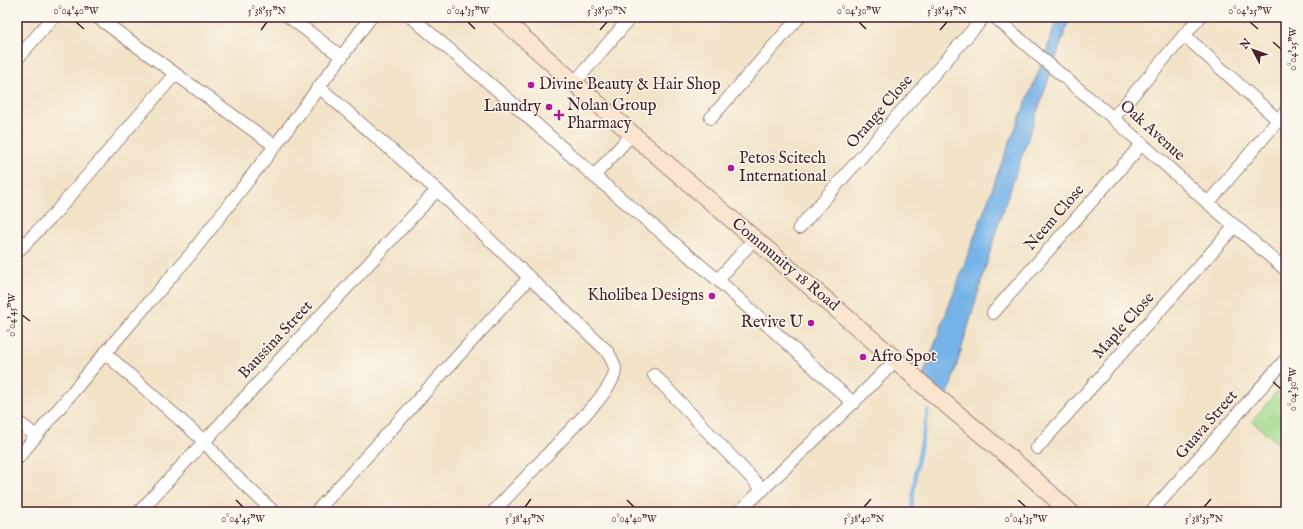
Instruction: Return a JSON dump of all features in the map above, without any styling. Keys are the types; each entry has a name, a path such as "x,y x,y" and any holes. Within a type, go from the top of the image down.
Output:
{"main road":[{"name":"Community 18 Road","path":"500,17 632,134 896,360 923,385 1023,469 1070,512"}],"street":[{"path":"17,59 53,17"},
{"path":"98,17 275,146"},
{"path":"289,17 342,57"},
{"path":"17,459 105,353 190,255 275,146 371,17"},
{"path":"411,17 509,100 594,176 718,280 853,403"},
{"path":"574,83 631,17"},
{"path":"711,118 799,17"},
{"name":"Orange Close","path":"799,228 984,17"},
{"name":"Oak Avenue","path":"995,17 1113,118 1286,270"},
{"path":"1113,118 1200,17"},
{"path":"1184,35 1278,120"},
{"path":"17,252 56,212 175,74"},
{"path":"319,87 437,190 607,352 613,361 615,370 613,377 595,404 493,512"},
{"path":"1208,203 1286,111"},
{"path":"594,176 632,134"},
{"name":"Neem Close","path":"993,313 1142,144"},
{"name":"Baussina Street","path":"138,512 437,190"},
{"name":"Maple Close","path":"1037,448 1235,226"},
{"path":"718,280 754,239"},
{"path":"316,512 529,278"},
{"path":"105,353 204,441 225,466 274,512"},
{"name":"Guava Street","path":"1151,512 1286,359"},
{"path":"740,512 896,360"},
{"path":"654,376 763,490"},
{"path":"17,421 36,436"}],"green space":[{"path":"1286,381 1286,450 1252,421"}],"water":[{"path":"1057,17 1070,17 998,225 947,398 923,376 1005,154 1046,53"}],"waterway":[{"path":"911,512 916,470 928,410"}],"place":[{"name":"Divine Beauty & Hair Shop","path":"531,85"},
{"name":"Laundry","path":"549,107"},
{"name":"Nolan Group Pharmacy","path":"559,115"},
{"name":"Petos Scitech International","path":"731,168"},
{"name":"Kholibea Designs","path":"712,296"},
{"name":"Revive U","path":"811,323"},
{"name":"Afro Spot","path":"863,357"}]}
